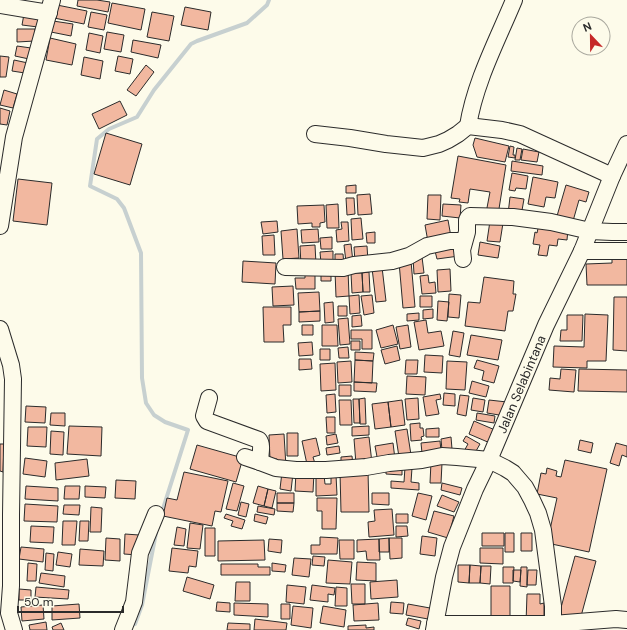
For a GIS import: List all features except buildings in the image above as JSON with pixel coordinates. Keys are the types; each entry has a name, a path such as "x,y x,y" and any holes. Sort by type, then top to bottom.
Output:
{"street":[{"path":"315,134 423,148 434,146 458,134 468,126 471,108 480,82 514,0"},
{"path":"0,5 35,10 50,7 14,137 0,226"},
{"path":"468,126 502,130 520,134 612,176"},
{"name":"Jalan Selabintana","path":"435,627 444,577 452,547 475,489 489,460 546,325 582,251 612,176 627,144"},
{"path":"463,259 462,250 467,232 467,220 470,216 513,217 551,222 590,231 627,232"},
{"path":"285,266 343,268 354,265 392,261 409,256 427,246 450,241 464,241"},
{"path":"582,251 627,251"},
{"path":"0,329 11,366 13,379 11,586 4,613 14,630"},
{"path":"209,398 204,416 207,421 259,440 262,446 260,462"},
{"path":"245,457 276,468 296,470 326,470 366,467 442,456 489,460 506,468 519,479 538,513 543,530 553,606 553,627"},
{"path":"122,630 126,624 134,602 140,553 156,514"},
{"path":"435,627 553,627 616,619 627,620"}],"waterway":[{"path":"161,515 188,430 165,422 154,415 146,403 142,378 141,253 124,208 117,199 90,186 97,139 109,129 137,117 154,90 191,44 247,23 267,5 269,0"},
{"path":"130,626 135,624 142,605 156,533"}]}
